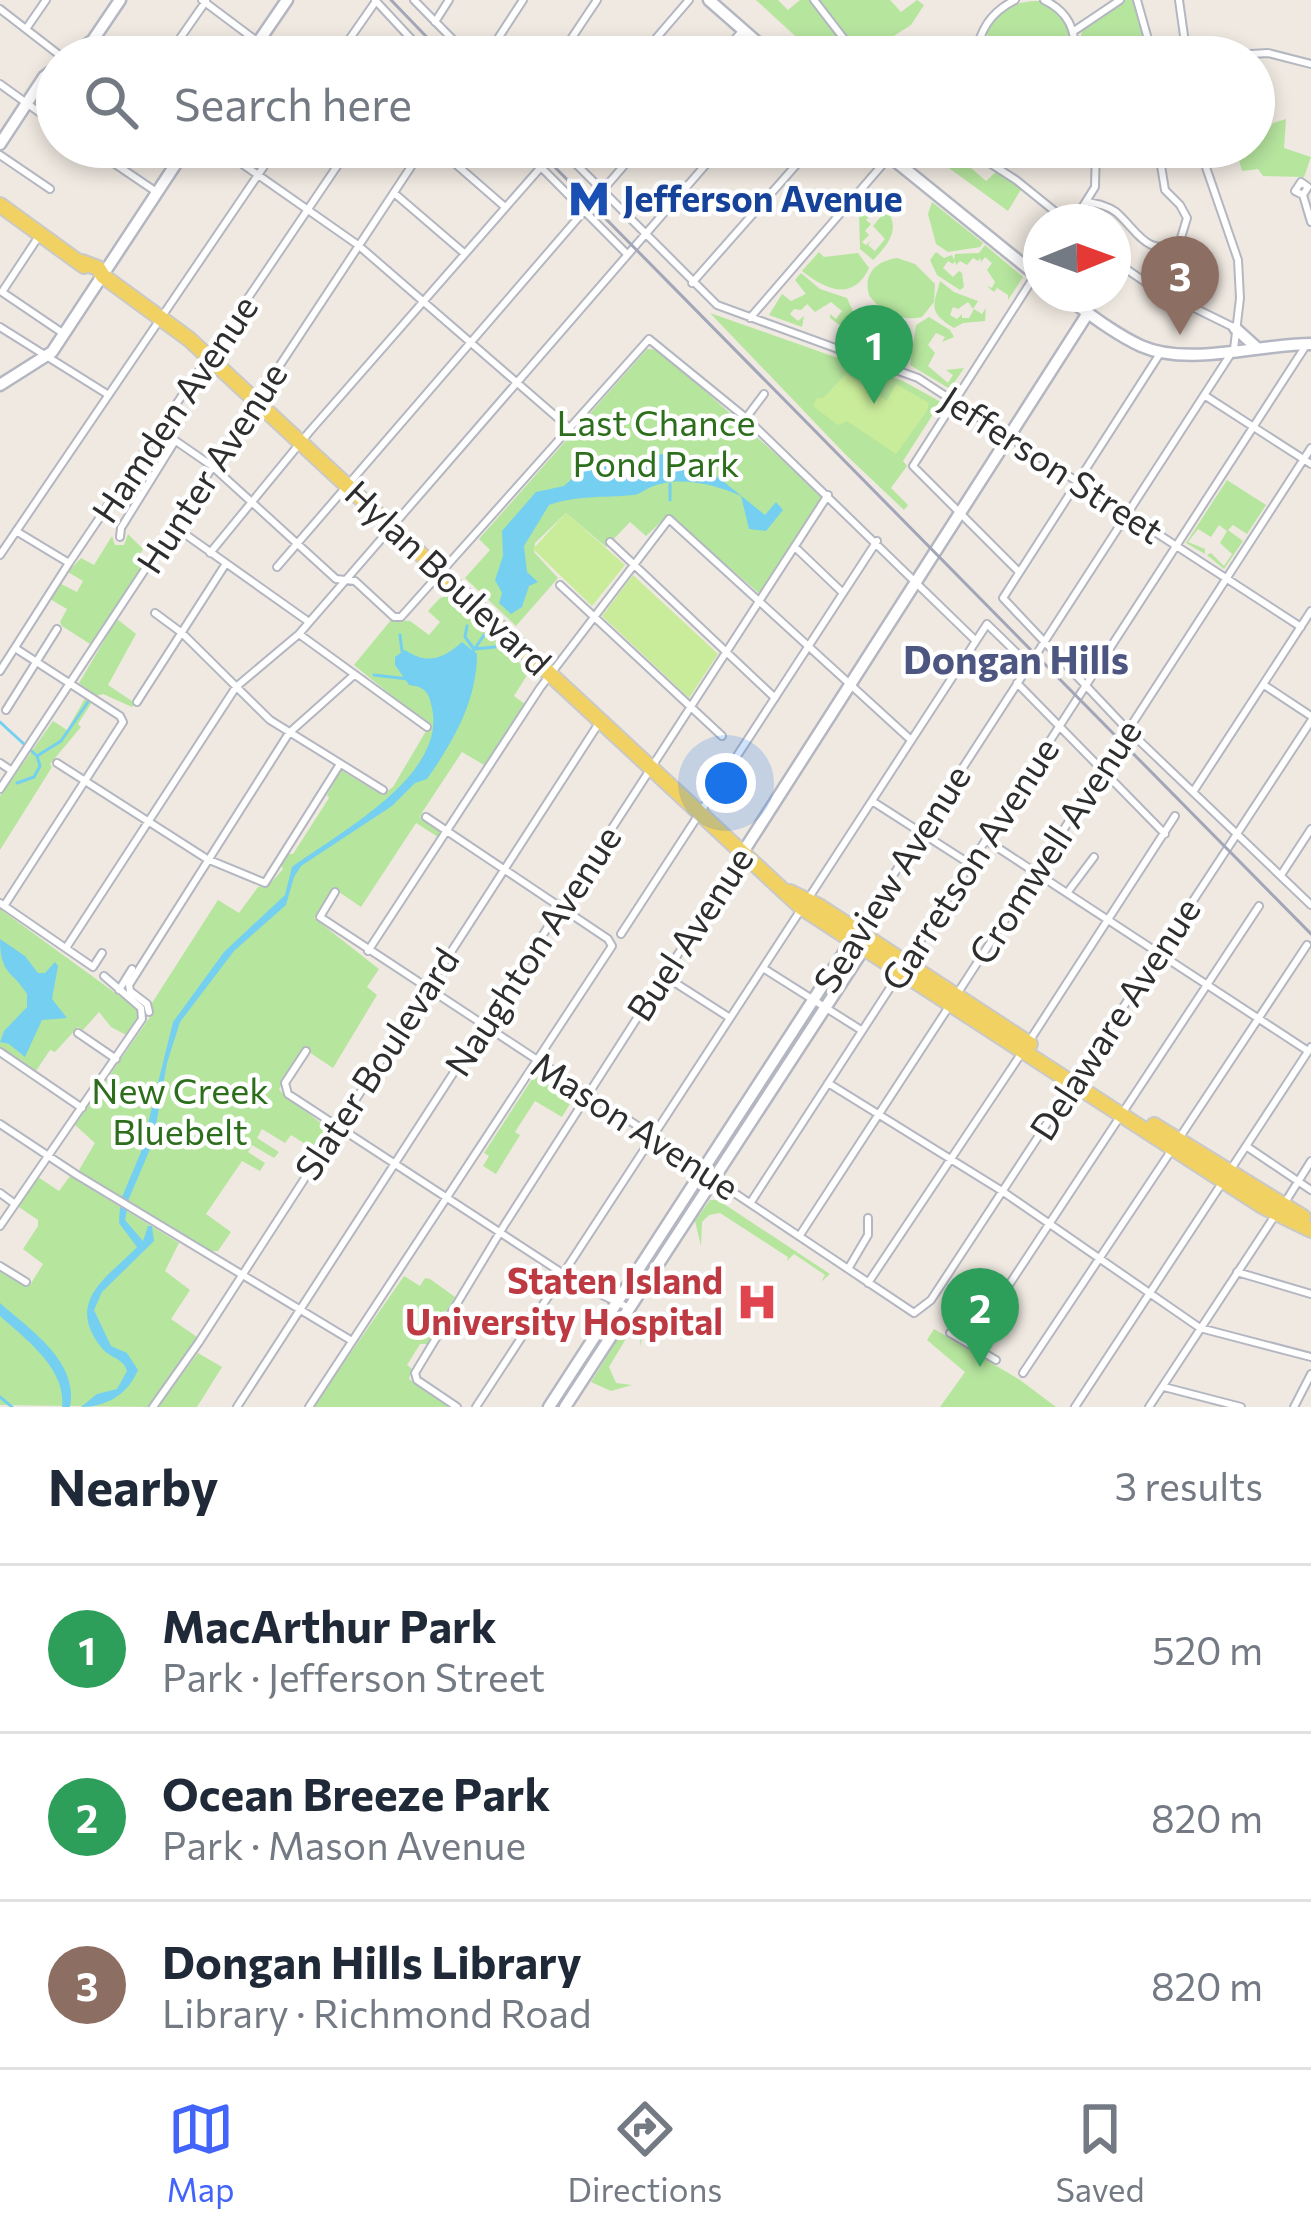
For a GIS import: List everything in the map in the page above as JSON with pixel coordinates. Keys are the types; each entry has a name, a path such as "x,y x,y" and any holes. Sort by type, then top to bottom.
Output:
{"main road":[{"name":"Hylan Boulevard","path":"0,205 86,269 162,317 209,357 785,890 1311,1230"},
{"name":"Hylan Boulevard","path":"1279,1210 1311,1220"}],"street":[{"path":"26,29 46,0"},
{"path":"95,36 120,0"},
{"path":"262,36 287,0"},
{"path":"414,0 449,36"},
{"path":"435,22 449,0"},
{"path":"500,36 524,0"},
{"path":"573,36 598,0"},
{"path":"658,36 689,0"},
{"path":"709,0 750,36"},
{"path":"814,0 842,36"},
{"path":"980,36 992,15 1015,0"},
{"path":"1044,0 1060,10 1074,36"},
{"path":"1074,31 1120,0"},
{"path":"1137,0 1147,36"},
{"path":"1179,0 1184,36"},
{"path":"181,36 205,1 250,36"},
{"path":"352,36 375,1 408,36"},
{"path":"0,8 36,36"},
{"path":"738,36 743,30"},
{"path":"1275,56 1311,64"},
{"path":"0,84 36,110"},
{"path":"0,144 36,89"},
{"path":"0,155 50,189"},
{"path":"121,168 158,193"},
{"path":"0,385 48,356 174,168"},
{"path":"246,168 358,245 567,427"},
{"path":"0,555 263,168"},
{"name":"Hamden Avenue","path":"0,671 336,168"},
{"name":"Hunter Avenue","path":"0,789 410,168"},
{"path":"460,168 505,207"},
{"path":"210,554 539,168"},
{"path":"543,168 627,254"},
{"name":"Jefferson Street","path":"580,168 692,284 722,308 905,371 1301,627"},
{"path":"602,191 622,168"},
{"path":"66,948 236,687 299,634 703,168"},
{"path":"692,284 794,168"},
{"path":"750,318 880,168"},
{"path":"905,168 1023,265"},
{"path":"997,168 1047,204"},
{"path":"1096,168 1088,202 1116,212 1147,244 1162,248 1180,241 1186,218 1165,190 1161,168"},
{"path":"1206,168 1238,260 1240,298 1234,349"},
{"path":"394,193 464,254"},
{"path":"1303,195 1311,222"},
{"path":"277,567 584,211"},
{"path":"41,233 1,294 64,334"},
{"path":"1131,272 1235,328 1256,347"},
{"path":"1019,572 913,466 1023,299"},
{"path":"1088,313 1142,346 1161,352 1183,355 1309,344"},
{"name":"Buel Avenue","path":"458,1407 414,1377 587,1094 1088,313"},
{"path":"0,327 107,394"},
{"path":"160,430 212,466 336,579 346,578 401,617 649,339 746,418 975,640"},
{"name":"Garretson Avenue","path":"750,1203 1309,344"},
{"name":"Seaview Avenue","path":"549,1407 622,1306 820,1004 921,831 1234,349"},
{"path":"1161,352 1003,598 1128,729 1311,905"},
{"path":"746,418 764,394"},
{"path":"1204,394 1307,462"},
{"path":"120,537 121,528 175,441"},
{"name":"Cromwell Avenue","path":"799,1236 1226,578 1307,462 1311,448"},
{"name":"Naughton Avenue","path":"237,1407 828,496"},
{"path":"368,952 551,674 669,519 910,740"},
{"path":"174,526 309,622"},
{"path":"16,531 69,563"},
{"path":"622,934 877,541"},
{"path":"610,542 775,698"},
{"path":"796,548 843,593"},
{"path":"137,702 225,565"},
{"path":"560,585 722,736"},
{"path":"1192,792 1311,611"},
{"path":"154,613 290,733 382,790"},
{"path":"476,1407 987,624 1029,664"},
{"path":"6,710 57,629"},
{"path":"299,634 427,727"},
{"path":"15,648 123,719 2,905 93,967 102,952"},
{"path":"0,1226 147,1012 147,1004 129,989 207,860 290,733 354,675"},
{"path":"1017,682 1165,834"},
{"path":"1263,685 1311,718"},
{"name":"Delaware Avenue","path":"914,1313 931,1300 1311,718"},
{"name":"Slater Boulevard","path":"153,1407 601,720"},
{"path":"0,763 12,771"},
{"path":"57,763 207,860 265,883 340,764"},
{"path":"871,800 970,864"},
{"path":"868,1283 1175,816"},
{"path":"309,1407 612,946 426,817"},
{"path":"1281,875 1311,829"},
{"path":"986,840 1310,1049 1076,1407"},
{"path":"1066,893 1094,857"},
{"name":"Mason Avenue","path":"335,892 320,917 368,952 653,1136 914,1313"},
{"path":"970,1344 1259,906"},
{"path":"1024,1373 1307,945"},
{"path":"763,968 863,1031"},
{"path":"119,990 132,969"},
{"path":"663,975 730,1018"},
{"path":"104,976 147,1012"},
{"path":"78,1033 116,1059"},
{"path":"0,1052 82,1108"},
{"path":"306,1052 284,1089 562,1273"},
{"path":"828,1083 1002,1191 1200,1328 1311,1357"},
{"path":"0,1124 352,1341"},
{"path":"1246,1146 1311,1190"},
{"path":"1149,1407 1311,1161"},
{"path":"0,1193 15,1204"},
{"path":"848,1269 868,1235 868,1218"},
{"path":"0,1266 26,1282"},
{"path":"1237,1272 1311,1294"},
{"path":"594,1291 622,1306"},
{"name":"Seaview Avenue","path":"565,1407 622,1306"},
{"path":"950,1333 996,1360"},
{"path":"1294,1407 1311,1374"},
{"path":"1162,1387 1241,1407"}],"green space":[{"path":"756,0 778,0 788,10 800,0 811,0 837,35 795,36"},
{"path":"818,0 890,0 901,12 917,0 924,5 911,25 894,36 845,36"},
{"path":"1124,0 1135,0 1143,36 1081,36 1091,21"},
{"path":"1040,1 1055,10 1070,36 984,33 1007,9"},
{"path":"1286,119 1284,148 1311,157 1304,177 1242,171 1241,168 1275,168 1275,122"},
{"path":"949,168 971,168 986,181 997,171 1022,188 1008,211"},
{"path":"870,193 887,210 893,226 888,242 873,260 860,249 859,212 854,211 860,206 871,214 866,220 871,224 865,231 869,235 862,242 866,245 872,240 868,245 875,251 885,239 873,226 883,214 871,200 864,207 861,204"},
{"path":"932,202 983,243 980,247 948,252 936,244 928,214"},
{"path":"985,245 1023,277 1008,300 1008,295 987,286 992,288 995,282 987,270 992,263 985,257 981,262 973,258 967,265 948,261 943,268 953,277 962,273 964,287 960,290 937,275 930,260 936,252 944,258 952,255 954,260 955,254 979,253"},
{"path":"819,252 824,257 858,253 869,268 863,279 847,289 830,287 802,271"},
{"path":"897,258 915,264 935,284 934,302 922,317 892,314 869,295 873,270"},
{"path":"801,273 820,289 847,298 855,316 845,329 830,318 830,314 836,319 842,311 831,302 815,312 807,304 794,309 790,314 798,321 804,316 802,327 769,315 782,294 791,301 806,294 795,280"},
{"path":"940,281 978,301 973,309 968,302 953,307 950,315 969,318 974,309 982,314 986,308 985,321 954,328 940,318 934,303"},
{"path":"710,313 903,381 941,402 891,488 908,505 904,510 846,455"},
{"path":"929,317 954,337 942,342 945,337 936,333 928,345 935,353 928,366 948,383 953,375 946,370 964,368 950,389 910,365 916,325"},
{"name":"Last Chance Pond Park","path":"647,349 659,350 822,495 822,500 760,594 668,515 646,536 630,522 606,547 566,513 535,543 534,552 558,578 516,626 465,578 490,550 479,539"},
{"path":"846,374 887,401 896,384 929,403 896,454 847,421 838,425 813,406"},
{"path":"1227,480 1266,505 1247,534 1233,525 1228,530 1243,541 1224,569 1207,555 1211,553 1224,566 1232,554 1220,543 1227,531 1219,525 1211,537 1198,529 1188,542 1205,549 1205,554 1186,543"},
{"path":"566,513 625,565 592,606 533,549"},
{"path":"128,534 148,560 90,644 62,626 67,609 50,599 61,584 77,592 83,581 68,572 81,558 94,565 112,536 115,545 124,545"},
{"path":"633,575 718,654 689,698 602,616"},
{"name":"New Creek Bluebelt","path":"449,596 529,672 514,696 525,704 484,765 462,752 423,811 420,817 441,830 438,837 416,823 361,907 333,888 314,918 379,969 367,987 377,995 333,1068 303,1048 279,1089 329,1129 315,1150 291,1135 285,1143 262,1129 257,1138 279,1152 274,1158 252,1145 248,1152 265,1163 260,1171 242,1161 206,1214 231,1232 218,1251 211,1251 82,1174 79,1170 95,1143 75,1125 150,1017 152,1003 218,900 239,913 258,887 268,886 329,798 341,770 382,795 393,787 429,726 354,665 391,620 410,621 429,635 440,622 428,611 440,598"},
{"path":"117,619 136,634 108,685 135,703 132,707 103,694 96,696 79,683"},
{"path":"87,695 94,699 78,724 81,727 50,764 0,850 0,796 53,721 67,730"},
{"name":"New Creek Bluebelt","path":"0,909 140,1011 128,1036 111,1027 99,1012 55,1052 50,1050 36,1071 0,1048"},
{"path":"536,1073 574,1097 562,1117 535,1101 496,1174 483,1166 489,1156 484,1153"},
{"name":"New Creek Bluebelt","path":"70,1176 179,1243 165,1271 190,1290 171,1319 197,1337 150,1407 0,1405 0,1270 30,1285 43,1264 23,1249 38,1220 19,1207 19,1202 38,1177 59,1191"},
{"path":"710,1200 718,1200 830,1274 821,1282 825,1275 794,1254 787,1261 788,1257 720,1213 702,1222 701,1246 695,1221"},
{"path":"404,1276 420,1286 425,1278 430,1279 455,1297 427,1344 420,1344 407,1365 412,1369 409,1379 449,1407 313,1407"},
{"path":"643,1312 641,1347 630,1333 632,1338 627,1337 609,1367 616,1383 632,1385 611,1391 591,1382 634,1313"},
{"path":"934,1329 1056,1407 940,1407 965,1372 927,1340"},
{"path":"198,1353 222,1367 197,1407 158,1407"}],"water":[{"path":"662,454 708,469 765,515 776,502 783,510 766,531 749,529 741,496 683,482 660,484 635,495 549,505 524,546 527,572 538,582 529,586 522,607 511,614 499,603 502,593 495,580 503,556 502,531 536,492 564,486 587,465"},
{"path":"462,642 477,654 473,688 454,736 427,779 301,866 286,905 234,951 180,1022 167,1063 153,1142 128,1201 122,1197 141,1152 173,1022 224,952 285,895 292,867 385,800 423,757 432,733 431,703 423,689 409,685 395,657 405,650 435,658"},
{"path":"0,939 25,956 38,973 45,973 55,962 58,966 52,999 67,1018 42,1020 25,1057 0,1042 27,1007 27,994 5,966"},
{"path":"120,1207 127,1210 125,1220 143,1241 152,1226 154,1241 102,1292 94,1310 111,1346 127,1353 138,1370 116,1398 81,1407 97,1394 117,1389 127,1371 101,1347 87,1316 94,1291 137,1247 119,1223"},
{"path":"0,1303 60,1361 71,1390 70,1407 62,1407 58,1380 43,1356 0,1316"}],"waterway":[{"path":"670,484 670,500"},
{"path":"467,626 465,637 474,649 495,647"},
{"path":"400,635 402,651"},
{"path":"472,653 484,635"},
{"path":"374,675 408,679"},
{"path":"17,783 34,777 40,766 37,756 61,741 90,699"},
{"path":"0,722 37,756"},
{"path":"0,1397 12,1407"}],"railway":[{"path":"391,0 426,36"},
{"path":"556,168 1311,934"}],"place":[{"name":"Jefferson Avenue","path":"589,199"},
{"name":"Dongan Hills Library","path":"1180,335"},
{"name":"MacArthur Park","path":"874,404"},
{"name":"Staten Island University Hospital","path":"757,1302"},
{"name":"Ocean Breeze Park","path":"980,1367"}],"district":[{"name":"Dongan Hills","path":"1016,660"}]}
